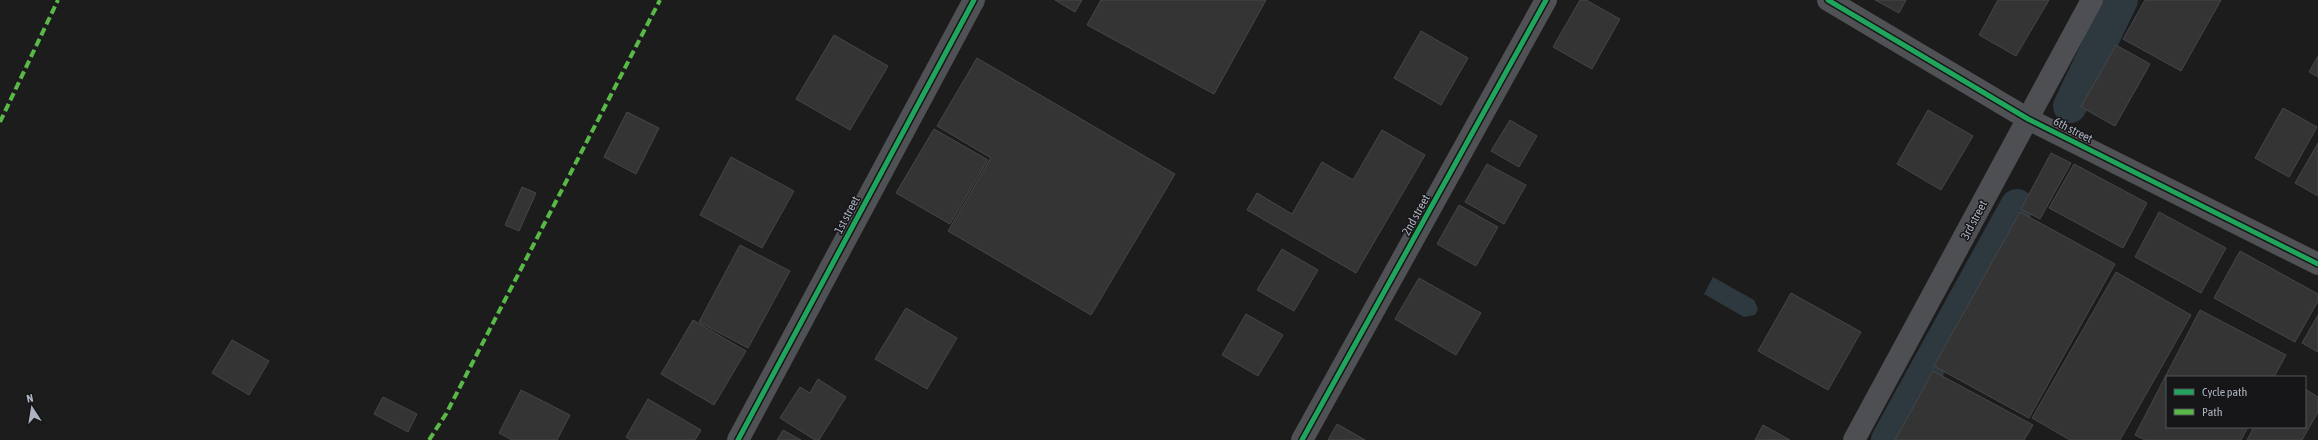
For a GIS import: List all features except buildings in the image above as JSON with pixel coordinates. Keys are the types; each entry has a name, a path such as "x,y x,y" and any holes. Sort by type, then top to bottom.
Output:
{"main road":[{"name":"3rd street","path":"1854,440 2092,0"}],"street":[{"name":"1st street","path":"738,440 974,0"},
{"name":"2nd street","path":"1302,440 1546,0"},
{"name":"6th street","path":"1828,0 2028,119 2318,264"}],"shaded area":[{"path":"1713,277 1754,300 1758,309 1755,315 1744,317 1704,294"}],"waterway":[{"path":"2070,106 2121,0"},
{"path":"1888,440 2017,206"}],"marked path":[{"path":"0,122 58,0"},
{"path":"429,440 446,414 660,0"}],"cycle path":[{"path":"738,440 974,0"},
{"path":"1302,440 1546,0"},
{"path":"1828,0 2028,119 2318,264"}]}
